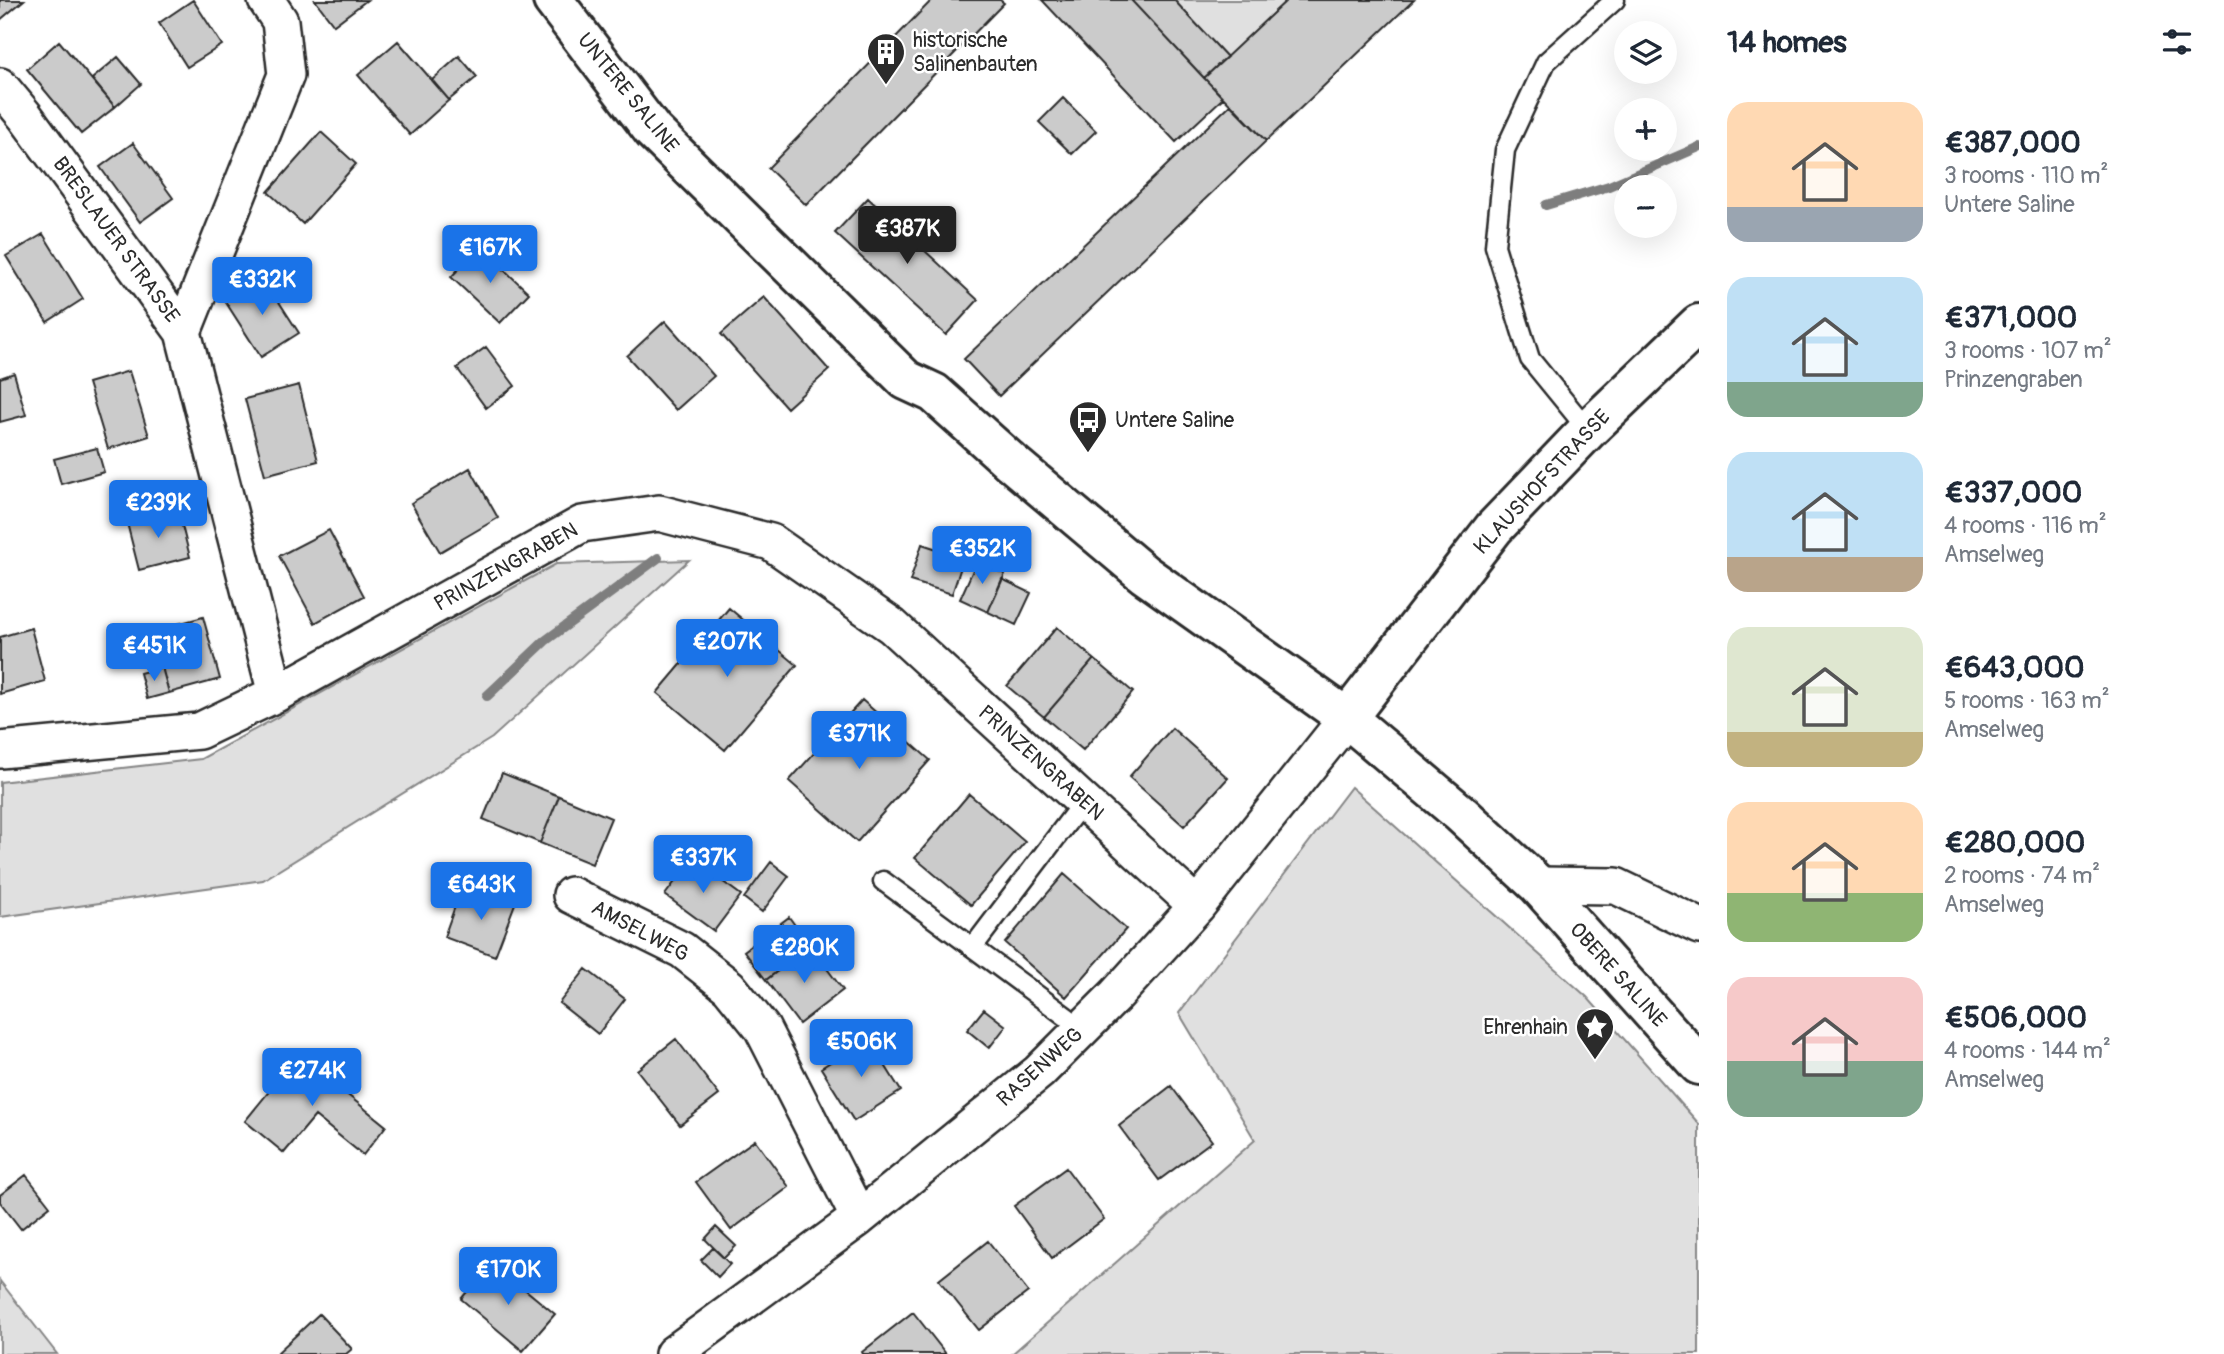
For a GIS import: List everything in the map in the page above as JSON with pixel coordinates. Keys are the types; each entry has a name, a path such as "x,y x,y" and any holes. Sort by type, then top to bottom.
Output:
{"main road":[{"name":"UNTERE SALINE","path":"553,0 653,131 906,380 934,393 1143,574 1348,718 1461,814 1538,885"},
{"name":"KLAUSHOFSTRASSE","path":"1348,718 1494,528 1588,430 1699,324"},
{"name":"OBERE SALINE","path":"1538,885 1699,1065"}],"street":[{"path":"183,332 286,75 280,21 266,0"},
{"name":"BRESLAUER STRASSE","path":"0,86 25,116 183,332 276,694"},
{"name":"PRINZENGRABEN","path":"0,750 199,731 276,694 582,524 659,513 771,542 892,626 1197,906"},
{"name":"RASENWEG","path":"673,1354 859,1218 1040,1072 1197,906 1348,718"},
{"path":"1538,885 1616,886 1699,926"},
{"name":"AMSELWEG","path":"571,895 682,950 729,987 762,1028 859,1218"}],"lane":[{"path":"1588,430 1530,359 1495,246 1505,150 1546,62 1615,0"},
{"path":"973,947 1083,802"},
{"path":"883,881 1083,1029"}],"shaded area":[{"path":"1174,0 1287,0 1227,57"},
{"path":"689,560 492,738 263,880 0,917 0,782 201,759 556,564"},
{"path":"1351,787 1587,997 1699,1124 1699,1354 1012,1354 1255,1140 1179,1013"},
{"path":"0,1281 57,1354 0,1354"}],"building":[{"path":"0,0 24,0 0,20"},
{"path":"193,0 222,45 187,67 159,23"},
{"path":"315,0 367,0 334,25"},
{"name":"historische Salinenbauten","path":"932,0 1000,0 1004,3 806,205 768,168"},
{"path":"1042,0 1131,0 1223,98 1176,142"},
{"path":"1131,0 1174,0 1227,57 1204,78"},
{"path":"1287,0 1414,0 1266,141 1204,78"},
{"path":"59,41 115,107 81,134 27,69"},
{"path":"398,41 449,100 410,135 358,75"},
{"path":"459,56 477,77 449,100 432,80"},
{"path":"118,57 141,84 115,107 92,79"},
{"path":"1063,98 1096,131 1072,154 1039,122"},
{"path":"1231,104 1266,141 999,396 964,359"},
{"path":"321,132 356,164 303,224 268,192"},
{"path":"133,143 173,198 140,222 100,167"},
{"path":"868,198 978,300 946,335 835,233"},
{"path":"43,234 83,299 47,322 6,256"},
{"path":"480,247 529,293 500,323 451,277"},
{"path":"263,277 299,333 261,357 225,301"},
{"path":"764,297 829,370 787,408 721,334"},
{"path":"665,321 714,376 676,410 627,356"},
{"path":"486,347 515,386 486,408 457,368"},
{"path":"129,371 149,436 108,449 88,383"},
{"path":"14,373 26,415 0,422 0,378"},
{"path":"299,385 318,461 265,475 245,399"},
{"path":"97,448 104,472 61,484 54,459"},
{"path":"470,468 498,518 440,552 411,503"},
{"path":"178,510 190,557 139,570 127,523"},
{"path":"329,530 364,596 315,623 279,556"},
{"path":"922,544 964,558 952,594 910,581"},
{"path":"977,561 1005,574 988,612 960,599"},
{"path":"1002,579 1031,593 1016,625 988,612"},
{"path":"729,608 797,665 725,750 657,693"},
{"path":"203,617 220,679 169,693 152,631"},
{"path":"1057,627 1094,659 1044,717 1007,686"},
{"path":"31,628 45,681 0,694 0,637"},
{"path":"1094,659 1133,692 1083,750 1044,717"},
{"path":"162,667 169,693 147,699 140,673"},
{"path":"862,700 930,760 857,842 789,781"},
{"path":"1172,728 1228,778 1184,826 1129,777"},
{"path":"502,773 559,796 540,843 483,819"},
{"path":"969,794 1025,842 971,905 915,858"},
{"path":"559,796 611,818 592,864 540,843"},
{"path":"692,859 741,895 714,931 665,895"},
{"path":"771,862 789,876 762,912 744,898"},
{"path":"1064,874 1126,929 1066,997 1005,943"},
{"path":"486,889 516,901 495,956 444,937 458,898 479,907"},
{"path":"789,917 810,946 766,980 744,951"},
{"path":"810,946 843,990 799,1024 766,980"},
{"path":"586,969 625,999 598,1034 559,1003"},
{"path":"984,1009 1006,1026 989,1048 967,1030"},
{"path":"868,1038 901,1091 854,1121 821,1068"},
{"path":"676,1039 719,1095 680,1125 637,1070"},
{"path":"302,1051 341,1083 338,1087 386,1126 363,1155 315,1116 284,1153 245,1121"},
{"path":"1171,1086 1212,1141 1159,1180 1119,1126"},
{"path":"755,1140 789,1187 731,1230 696,1182"},
{"path":"1066,1168 1104,1219 1052,1258 1014,1206"},
{"path":"26,1175 50,1206 21,1229 0,1202 0,1195"},
{"path":"716,1227 736,1246 724,1258 705,1239"},
{"path":"988,1241 1028,1292 979,1330 939,1280"},
{"path":"713,1248 730,1264 718,1277 701,1260"},
{"path":"492,1262 555,1314 523,1351 461,1299"},
{"path":"913,1312 946,1354 863,1354 862,1352"},
{"path":"319,1314 352,1349 346,1354 278,1352"}],"waterway":[{"path":"1546,205 1609,186 1699,147"},
{"path":"487,696 545,641 658,558"}],"place":[{"name":"historische Salinenbauten","path":"886,86"},
{"name":"Untere Saline","path":"1088,454"},
{"name":"Ehrenhain","path":"1595,1061"}]}
